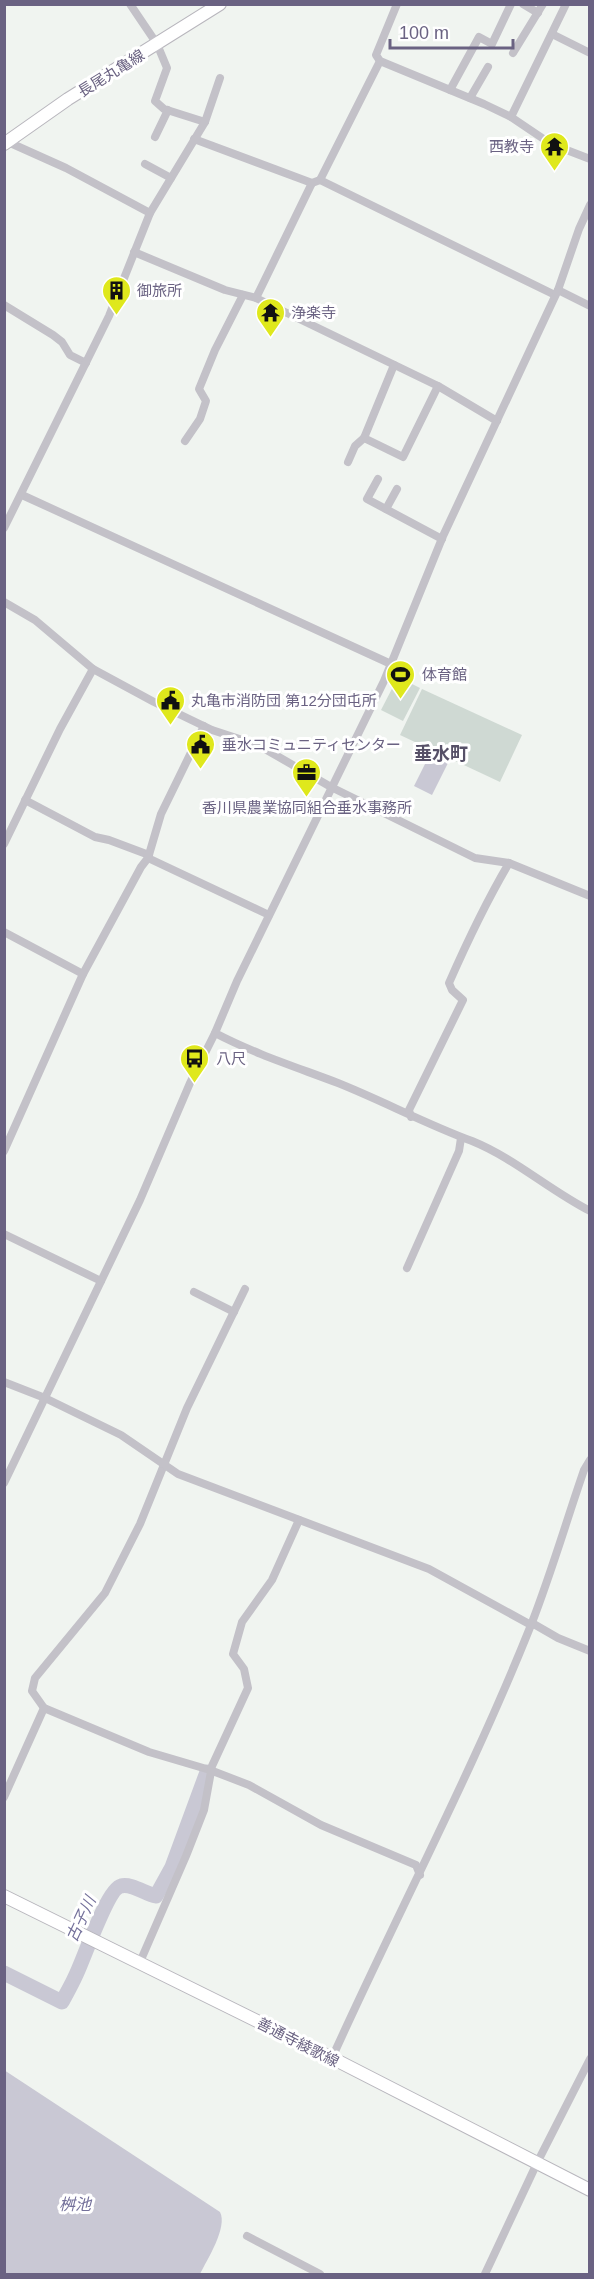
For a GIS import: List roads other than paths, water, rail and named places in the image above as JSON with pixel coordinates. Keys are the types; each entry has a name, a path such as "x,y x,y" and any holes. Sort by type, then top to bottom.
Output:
{"main road":[{"name":"長尾丸亀線","path":"6,143 68,99 220,4"},
{"name":"善通寺綾歌線","path":"4,1896 140,1962 329,2060 590,2190"}],"street":[{"path":"130,4 157,44 167,68 154,101 158,106 205,122"},
{"path":"397,4 376,55 380,61 511,117 551,144 590,159"},
{"path":"450,90 480,38 492,44 511,4"},
{"path":"523,4 538,13"},
{"path":"513,53 543,4"},
{"path":"511,117 566,4"},
{"path":"552,34 589,52"},
{"path":"256,298 380,61"},
{"path":"470,98 488,67"},
{"path":"4,528 109,316 150,213 205,122 220,78"},
{"path":"155,136 168,110"},
{"path":"194,139 316,182 590,306"},
{"path":"6,143 66,168 150,213"},
{"path":"146,164 171,178"},
{"path":"4,1483 145,1189 237,981 391,664 442,539 556,292 590,205"},
{"path":"134,252 225,290 256,298 438,386 497,421"},
{"path":"185,441 200,419 206,401 199,389 215,350 243,296"},
{"path":"6,309 53,335 62,342 70,355 86,363"},
{"path":"348,462 355,446 364,438 394,365"},
{"path":"364,438 403,457 438,386"},
{"path":"378,479 367,499 442,539"},
{"path":"386,509 397,489"},
{"path":"22,495 391,664"},
{"path":"4,602 35,620 93,669 154,702 204,726 258,745 331,787 475,858 509,863 590,896"},
{"path":"4,844 70,710 93,669"},
{"path":"4,1151 83,974 149,856 161,814 204,726"},
{"path":"25,800 95,837 110,840 149,856 269,915"},
{"path":"411,1117 409,1110 463,1000 452,990 449,983 456,963 509,863"},
{"path":"4,932 83,974"},
{"path":"215,1034 275,1061 339,1083 505,1158 590,1211"},
{"path":"407,1268 459,1151 461,1138"},
{"path":"4,1234 101,1281"},
{"path":"245,1289 187,1408 140,1524 105,1593 33,1682 32,1691 44,1708 149,1752 210,1770 249,1785 321,1825 416,1865 420,1875"},
{"path":"194,1292 234,1312"},
{"path":"4,1382 45,1398 127,1438 178,1474 429,1569 558,1638 590,1651"},
{"path":"329,2060 420,1875 492,1716 531,1624 584,1470 590,1460"},
{"path":"140,1962 204,1810 210,1770 248,1688 244,1669 233,1654 242,1622 272,1580 299,1520"},
{"path":"4,1797 44,1708"},
{"path":"485,2274 537,2163 590,2059"},
{"path":"247,2236 320,2274"}],"water":[{"path":"430,754 448,763 432,795 414,786"},
{"name":"桝池","path":"4,2070 220,2212 222,2218 219,2235 200,2274 5,2274"}],"waterway":[{"name":"古子川","path":"4,1973 62,2002 79,1969 102,1912 115,1890 125,1885 156,1896 172,1867 207,1772"}],"place":[{"name":"西教寺","path":"555,172"},
{"name":"御旅所","path":"116,316"},
{"name":"浄楽寺","path":"270,338"},
{"name":"体育館","path":"401,700"},
{"name":"丸亀市消防団 第12分団屯所","path":"170,726"},
{"name":"垂水コミュニティセンター","path":"201,770"},
{"name":"香川県農業協同組合垂水事務所","path":"307,798"},
{"name":"八尺","path":"195,1084"}],"district":[{"name":"垂水町","path":"441,754"}]}
